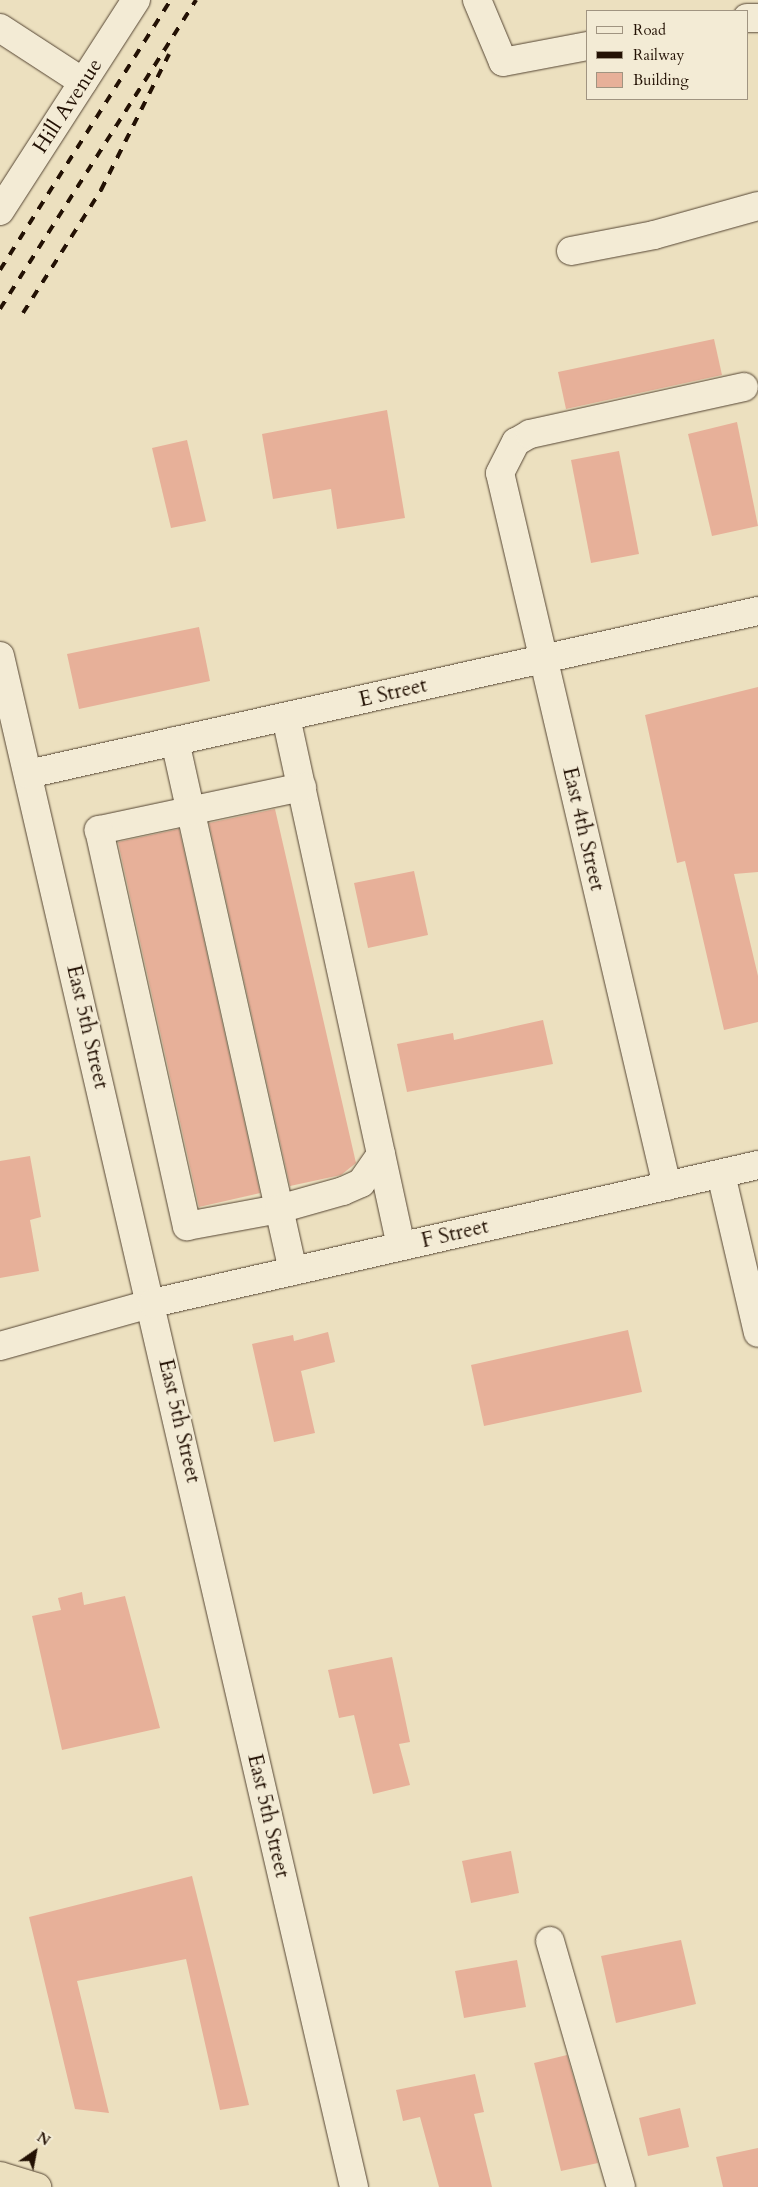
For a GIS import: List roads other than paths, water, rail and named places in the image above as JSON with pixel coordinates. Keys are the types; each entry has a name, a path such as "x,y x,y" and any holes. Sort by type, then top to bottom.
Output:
{"highway":[{"path":"0,2176 37,2187"}],"street":[{"name":"Hill Avenue","path":"0,212 136,0"},
{"path":"477,0 503,62 586,46"},
{"path":"0,28 83,82"},
{"path":"571,251 654,235 758,206"},
{"name":"East 4th Street","path":"667,1186 500,473 516,442 530,434 744,387"},
{"name":"E Street","path":"28,774 758,611"},
{"name":"East 5th Street","path":"0,656 153,1303 354,2187"},
{"path":"286,717 401,1246"},
{"path":"175,741 293,1271"},
{"path":"302,787 99,830 187,1226 279,1209 361,1182 381,1154"},
{"name":"F Street","path":"0,1346 153,1303 758,1165"},
{"path":"721,1174 758,1333"},
{"path":"550,1941 621,2187"}],"railway":[{"path":"0,270 171,0"},
{"path":"0,309 196,0"},
{"path":"23,313 101,190 169,54"}]}
